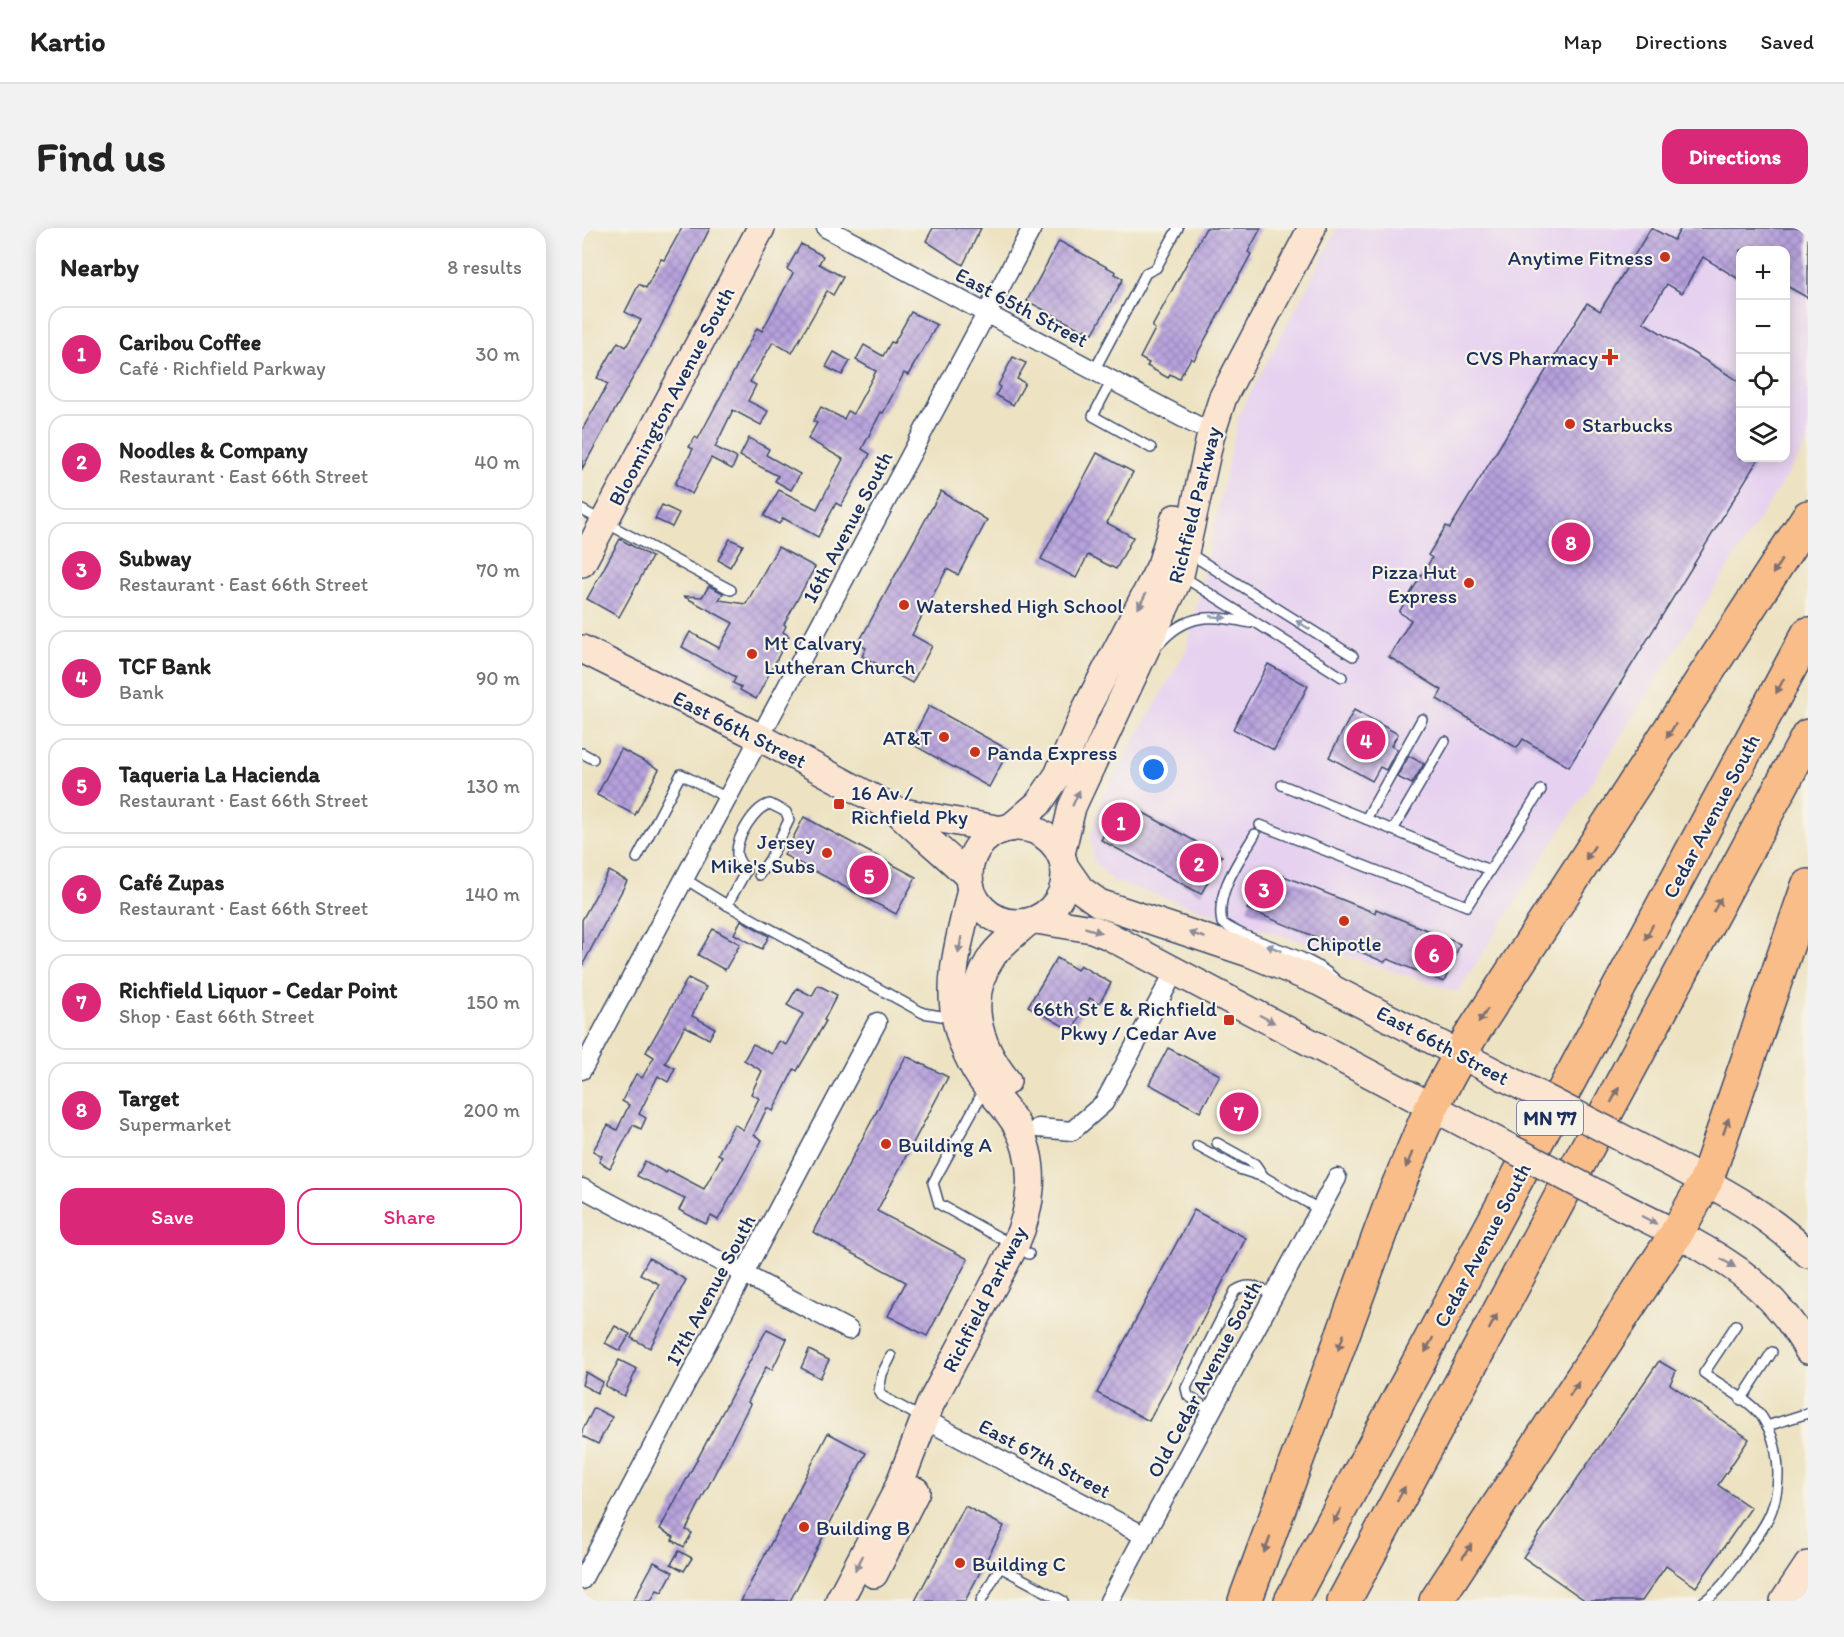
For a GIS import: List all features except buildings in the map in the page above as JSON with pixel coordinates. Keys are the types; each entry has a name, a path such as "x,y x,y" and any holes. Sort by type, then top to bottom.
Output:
{"highway":[{"path":"1245,1601 1392,1198 1432,1106 1460,1055 1808,518"},
{"name":"Cedar Avenue South","path":"1291,1601 1808,634"},
{"name":"MN 77","path":"1344,1601 1808,736"},
{"path":"1436,1601 1676,1234 1706,1182 1808,886"}],"street":[{"name":"Bloomington Avenue South","path":"582,563 593,516 761,228"},
{"name":"East 65th Street","path":"826,228 1196,425"},
{"name":"16th Avenue South","path":"582,1070 1032,228"},
{"name":"Richfield Parkway","path":"1006,829 1047,793 1115,651 1174,558 1196,425 1215,374 1294,228"},
{"name":"Richfield Parkway","path":"1063,861 1072,807 1138,668 1174,558 1222,397 1312,228"},
{"name":"East 66th Street","path":"582,649 759,737 897,811 924,838 952,858 970,882"},
{"path":"1101,745 1126,666 1115,651"},
{"name":"East 66th Street","path":"897,811 1006,829"},
{"path":"1031,921 1050,911 1060,899 1065,884 1063,861 1052,842 1040,833 1025,828 1006,829 988,837 978,848 971,862 970,882 981,907 998,920 1012,923 1031,921 1092,929 1676,1234 1737,1268 1757,1283 1795,1326 1808,1350"},
{"name":"East 66th Street","path":"1063,861 1081,890 1099,903 1252,954 1357,1000 1756,1210 1798,1237 1808,1254"},
{"name":"Richfield Parkway","path":"839,1601 1022,1250 1042,1226 1049,1190 1048,1161 1038,1128 995,1067 966,1018 954,985 970,882"},
{"name":"Richfield Parkway","path":"1022,1250 1030,1196 1029,1156 1017,1126 986,1086 968,1057 966,1018 993,956 1031,921"},
{"path":"1038,1128 1072,1131 1104,1104 1175,971"},
{"name":"17th Avenue South","path":"582,1580 877,1022"},
{"name":"Old Cedar Avenue South","path":"1109,1601 1337,1178"},
{"path":"582,1188 849,1330"},
{"name":"Richfield Parkway","path":"860,1601 899,1527 924,1472 932,1423"},
{"name":"East 67th Street","path":"932,1423 1145,1536"},
{"path":"1784,1601 1808,1565"}],"lane":[{"path":"1094,371 1146,273 1156,268 1178,228"},
{"path":"1112,380 1093,416 1151,448"},
{"path":"593,516 732,590"},
{"path":"1174,558 1257,624 1342,677"},
{"path":"1174,558 1353,656"},
{"path":"1138,668 1166,636 1195,619 1207,616 1257,624"},
{"path":"1366,819 1422,719"},
{"path":"1393,830 1445,741"},
{"path":"582,753 593,759"},
{"path":"637,858 681,774 727,798"},
{"path":"1282,785 1489,870"},
{"path":"1260,825 1467,906 1541,790"},
{"path":"727,905 746,871 736,856 738,845 756,810 770,804 786,812 789,820 770,859 759,875"},
{"path":"1255,834 1223,892 1219,911 1222,923 1253,940 1323,967 1357,1000"},
{"path":"685,879 727,905 923,1013 966,1018"},
{"path":"986,1086 933,1183 934,1195 939,1204 1022,1250"},
{"path":"1217,1143 1255,1164 1264,1177"},
{"path":"1197,1146 1239,1168 1264,1177 1320,1210"},
{"path":"1212,1411 1188,1396 1186,1388 1235,1292 1244,1285 1254,1286 1275,1295"},
{"path":"1704,1601 1722,1587 1765,1524 1773,1506 1778,1466 1774,1442 1767,1426 1754,1408 1704,1373 1736,1325"},
{"path":"1741,1400 1772,1352"},
{"path":"891,1356 882,1374 879,1391 882,1396 932,1423"},
{"path":"1767,1426 1808,1413"},
{"path":"981,1601 1000,1568 1063,1601"}],"shaded area":[{"path":"1338,228 1808,228 1808,442 1458,992 1113,881 1094,861 1091,837 1102,797 1187,649 1239,415"}],"place":[{"name":"Anytime Fitness","path":"1665,257"},
{"name":"CVS Pharmacy","path":"1610,357"},
{"name":"Starbucks","path":"1570,424"},
{"name":"Target","path":"1571,542"},
{"name":"Pizza Hut Express","path":"1469,583"},
{"name":"Watershed High School","path":"904,605"},
{"name":"Mt Calvary Lutheran Church","path":"752,654"},
{"name":"AT&T","path":"944,737"},
{"name":"TCF Bank","path":"1366,740"},
{"name":"Panda Express","path":"975,752"},
{"name":"16 Av / Richfield Pky","path":"839,804"},
{"name":"Caribou Coffee","path":"1121,822"},
{"name":"Jersey Mike's Subs","path":"827,853"},
{"name":"Noodles & Company","path":"1199,863"},
{"name":"Taqueria La Hacienda","path":"869,875"},
{"name":"Subway","path":"1264,889"},
{"name":"Chipotle","path":"1344,921"},
{"name":"Café Zupas","path":"1434,954"},
{"name":"66th St E & Richfield Pkwy / Cedar Ave","path":"1229,1020"},
{"name":"Richfield Liquor - Cedar Point","path":"1239,1112"},
{"name":"Building A","path":"886,1144"},
{"name":"Building B","path":"804,1527"},
{"name":"Building C","path":"960,1563"}]}
